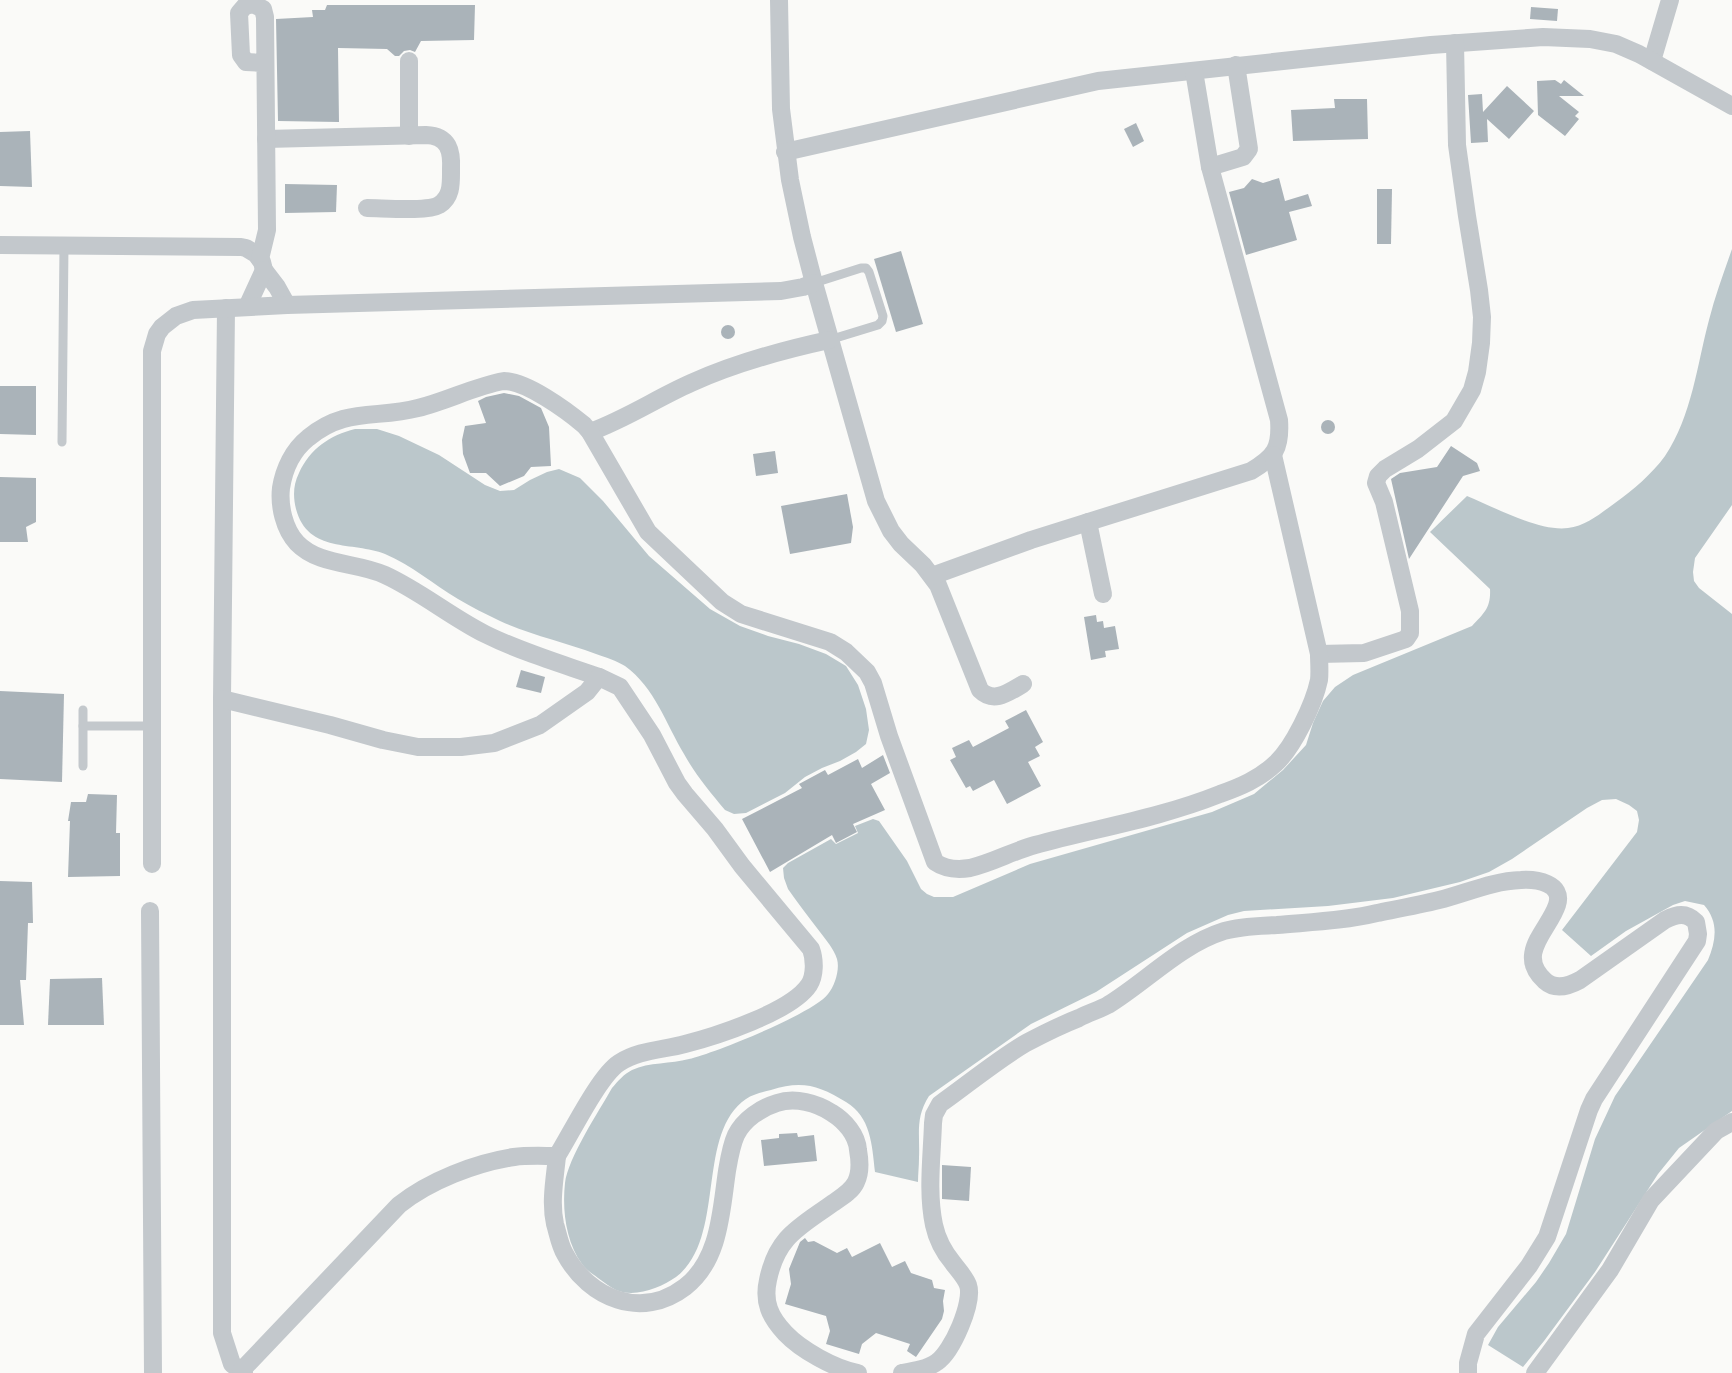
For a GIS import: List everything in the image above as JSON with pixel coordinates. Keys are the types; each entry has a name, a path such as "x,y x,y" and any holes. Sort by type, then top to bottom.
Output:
{"street":[{"path":"779,0 782,109 795,209 829,340 876,501 891,531 932,576 943,595 979,690 988,696 998,697 1023,684"},
{"path":"1652,61 1670,0"},
{"path":"786,152 1098,81 1455,43 1544,37 1590,39 1616,44 1732,106"},
{"path":"1319,654 1364,653 1406,639 1410,633 1410,611 1384,502 1376,484 1378,476 1454,421 1472,390 1477,372 1482,317 1457,145 1455,43"},
{"path":"409,61 409,136"},
{"path":"247,307 262,265 267,230 265,63"},
{"path":"1210,167 1243,157 1250,149 1236,65"},
{"path":"932,576 1031,540 1251,471 1273,455 1280,434 1279,419 1210,167 1194,71"},
{"path":"266,139 432,136 446,144 452,160 447,198 438,205 427,208 368,208"},
{"path":"0,245 241,247 252,250 287,305"},
{"path":"152,864 152,351 162,327 176,316 193,310 781,291 814,284"},
{"path":"226,308 222,699 222,1333 232,1364 243,1372 399,1205 413,1194 446,1178 489,1163 514,1157 558,1156"},
{"path":"590,432 631,415 690,383 788,349 829,340"},
{"path":"858,1373 834,1366 794,1342 770,1314 766,1301 773,1259 781,1244 795,1230 849,1192 860,1172 858,1146 852,1132 840,1117 824,1107 809,1102 789,1101 769,1107 748,1119 733,1145 712,1251 696,1277 684,1288 659,1301 620,1302 608,1297 577,1272 563,1251 554,1217 558,1156 604,1078 619,1063 629,1058 740,1027 791,1002 812,980 814,964 811,950 685,794 652,735 620,687 488,636 381,573 311,554 292,538 285,523 280,499 288,465 303,442 322,426 342,418 417,409 495,382 510,380 524,385 577,419 590,432 648,532 722,602 741,614 830,642 846,652 867,672 935,862 950,869 970,868 1032,846 1195,804 1253,781 1276,764 1295,738 1320,677 1319,654 1273,455"},
{"path":"1088,522 1103,594"},
{"path":"222,699 383,740 418,747 461,747 494,743 540,725 587,692 599,677"},
{"path":"902,1373 930,1367 944,1356 958,1332 970,1295 967,1282 943,1249 931,1209 933,1122 936,1109 1021,1046 1106,1006 1191,946 1231,929 1355,918 1438,900 1492,884 1544,881 1553,888 1558,897 1557,907 1535,943 1533,955 1535,967 1543,978 1554,986 1559,986 1580,980 1665,920 1674,915 1685,915 1696,922 1697,941 1594,1099 1547,1237 1529,1266 1476,1334 1468,1373"},
{"path":"150,911 153,1373"},
{"path":"1535,1373 1611,1270 1651,1200 1716,1131 1732,1122"}],"lane":[{"path":"62,442 64,245"},
{"path":"814,284 866,268 883,316 878,325 829,340"},
{"path":"83,710 83,766"},
{"path":"83,726 152,726"}],"shaded area":[{"path":"1732,249 1732,505 1695,558 1693,572 1694,581 1699,588 1732,614 1732,1111 1679,1148 1658,1174 1595,1272 1523,1367 1488,1345 1498,1327 1536,1282 1566,1234 1595,1139 1615,1096 1708,960 1713,946 1715,932 1709,911 1704,905 1685,901 1626,931 1591,956 1562,930 1637,832 1637,811 1616,799 1602,800 1512,859 1489,872 1460,882 1393,898 1328,906 1244,911 1187,933 1096,992 1031,1024 929,1096 919,1126 918,1182 875,1172 869,1133 861,1115 836,1096 810,1086 792,1085 752,1096 730,1115 721,1136 701,1238 692,1260 676,1277 647,1291 631,1293 616,1290 584,1266 572,1246 566,1225 565,1183 578,1148 612,1088 626,1074 639,1067 689,1059 763,1031 819,1002 833,987 837,959 830,945 788,889 783,868 788,863 831,839 836,844 858,833 855,826 873,819 879,821 907,861 921,889 934,897 953,897 1030,864 1212,812 1254,794 1283,770 1306,745 1323,701 1335,687 1353,675 1472,626 1483,614 1488,606 1490,589 1430,532 1467,496 1531,523 1568,528 1581,525 1599,515 1629,493 1654,469 1665,456 1682,424 1693,390 1711,311"},
{"path":"355,429 377,429 399,436 439,455 485,485 500,491 514,490 547,472 559,469 580,478 649,556 710,609 740,626 826,654 846,666 858,685 866,709 869,730 866,744 840,761 805,777 785,793 746,813 734,814 725,810 688,761 652,696 625,666 500,621 463,602 395,558 372,550 333,544 310,533 296,509 294,491 297,478 309,457 322,444"}],"building":[{"path":"327,5 475,5 474,40 421,41 415,52 404,51 399,56 387,49 338,48 339,122 278,121 276,19 313,17 312,10 325,10"},
{"path":"1531,7 1558,9 1557,21 1530,19"},
{"path":"1555,80 1561,84 1564,80 1584,96 1559,96 1579,112 1575,116 1579,119 1565,136 1538,115 1537,81"},
{"path":"1507,86 1534,111 1509,139 1487,119 1488,142 1471,143 1468,95 1482,94 1483,112"},
{"path":"1334,99 1367,99 1368,139 1293,141 1291,110 1335,108"},
{"path":"1136,123 1144,141 1133,147 1124,129"},
{"path":"30,131 32,187 0,186 0,132"},
{"path":"1279,178 1285,201 1308,194 1312,206 1289,212 1297,240 1246,255 1229,192 1244,188 1252,179 1263,183"},
{"path":"285,184 337,185 336,212 285,213"},
{"path":"1377,189 1392,189 1391,244 1377,244"},
{"path":"901,251 923,324 896,332 874,259"},
{"path":"725,325 731,325 735,332 731,339 725,339 721,335 721,329"},
{"path":"0,386 36,386 36,435 0,434"},
{"path":"504,393 519,396 541,408 549,427 551,466 531,467 524,476 500,486 486,473 470,473 463,454 462,440 465,426 486,423 478,401"},
{"path":"1328,420 1333,422 1333,432 1328,434 1323,432 1321,427 1323,422"},
{"path":"1451,446 1477,463 1480,471 1463,476 1409,559 1391,479 1400,473 1437,467"},
{"path":"775,451 778,473 756,476 753,454"},
{"path":"0,477 36,478 36,522 26,527 28,542 0,542"},
{"path":"847,494 853,527 851,543 790,554 781,506"},
{"path":"1096,615 1097,622 1103,621 1104,628 1115,626 1119,649 1105,651 1106,657 1091,660 1084,617"},
{"path":"521,670 545,677 541,693 516,687"},
{"path":"0,691 64,694 62,782 0,779"},
{"path":"1026,710 1043,742 1035,747 1040,756 1028,762 1041,786 1007,804 994,780 973,791 970,786 966,788 950,760 956,757 952,748 969,740 973,747 1009,728 1005,721"},
{"path":"883,755 890,773 871,784 885,810 853,824 857,832 836,843 832,835 770,872 742,819 802,788 799,784 825,770 828,775 858,759 862,768"},
{"path":"88,794 117,795 116,833 120,833 120,876 68,877 68,821 71,802 86,802"},
{"path":"0,881 32,882 33,923 28,923 26,980 20,980 24,1025 0,1025"},
{"path":"102,978 104,1025 48,1025 50,979"},
{"path":"797,1133 798,1137 814,1135 817,1161 764,1166 761,1140 779,1138 779,1134"},
{"path":"942,1165 971,1167 969,1201 942,1199"},
{"path":"805,1238 808,1242 814,1241 837,1253 847,1248 852,1257 880,1243 892,1267 905,1261 911,1273 932,1280 934,1288 945,1290 942,1319 916,1357 907,1351 910,1344 876,1333 862,1344 859,1354 826,1344 830,1331 826,1316 785,1304 791,1284 789,1269 800,1242"}]}
